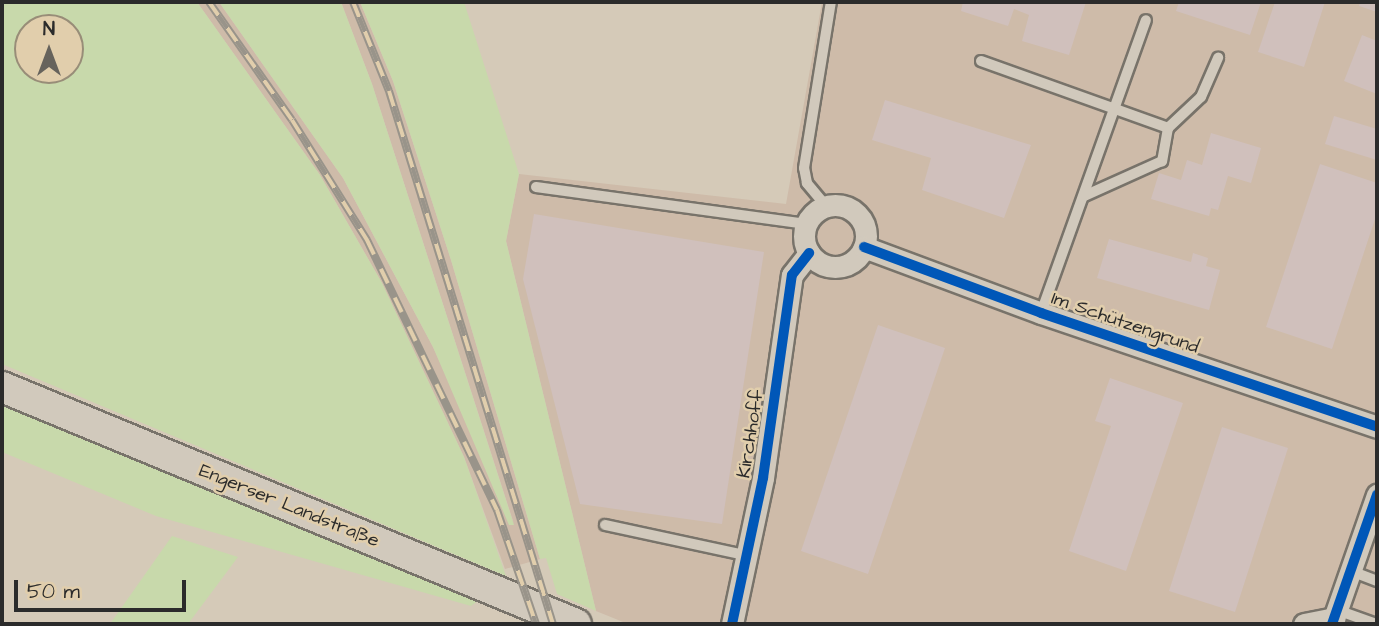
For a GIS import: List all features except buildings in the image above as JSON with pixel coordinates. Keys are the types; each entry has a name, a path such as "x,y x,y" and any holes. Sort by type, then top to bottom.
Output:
{"main road":[{"name":"Engerser Landstraße","path":"2,387 576,624"}],"street":[{"path":"826,206 851,209 862,220 864,247 859,256 839,267 821,264 809,253 806,224 826,206"},
{"name":"Im Schützengrund","path":"864,247 1041,313 1377,426"},
{"name":"Kirchhoff","path":"732,624 763,478 792,275 809,253"},
{"path":"1304,624 1334,617 1377,495"}],"lane":[{"path":"826,206 807,183 804,168 831,2"},
{"name":"Im Schützengrund","path":"1041,313 1146,20"},
{"path":"1084,196 1162,162 1168,128 1201,97 1219,58"},
{"path":"981,61 1114,112 1168,128"},
{"path":"536,187 806,224"},
{"path":"605,525 745,555"},
{"path":"1351,571 1377,581"},
{"path":"1334,617 1376,624"}],"shaded area":[{"path":"197,2 219,2 343,178 433,347 514,524 372,84 341,2 360,2 393,81 451,260 540,559 505,569 464,457 382,283 320,175"},
{"path":"822,2 1377,2 1377,624 628,624 596,611 506,241 519,174 786,204"}],"green space":[{"path":"2,2 197,2 320,175 382,283 464,457 506,576 2,364"},
{"path":"219,2 341,2 372,84 514,525 509,525 433,347 343,178"},
{"path":"360,2 464,2 519,174 506,241 596,611 557,594 546,558 540,559 451,260 393,81"},
{"path":"2,405 479,600 471,606 156,516 2,452"},
{"path":"172,536 238,557 188,624 110,624"}],"railway":[{"path":"209,2 292,120 367,240 497,510 536,624"},
{"path":"353,2 389,91 553,624"}],"cycle path":[{"path":"864,247 1041,313 1377,427"},
{"path":"732,624 763,478 792,275 809,253"},
{"path":"1332,624 1377,495"}]}
